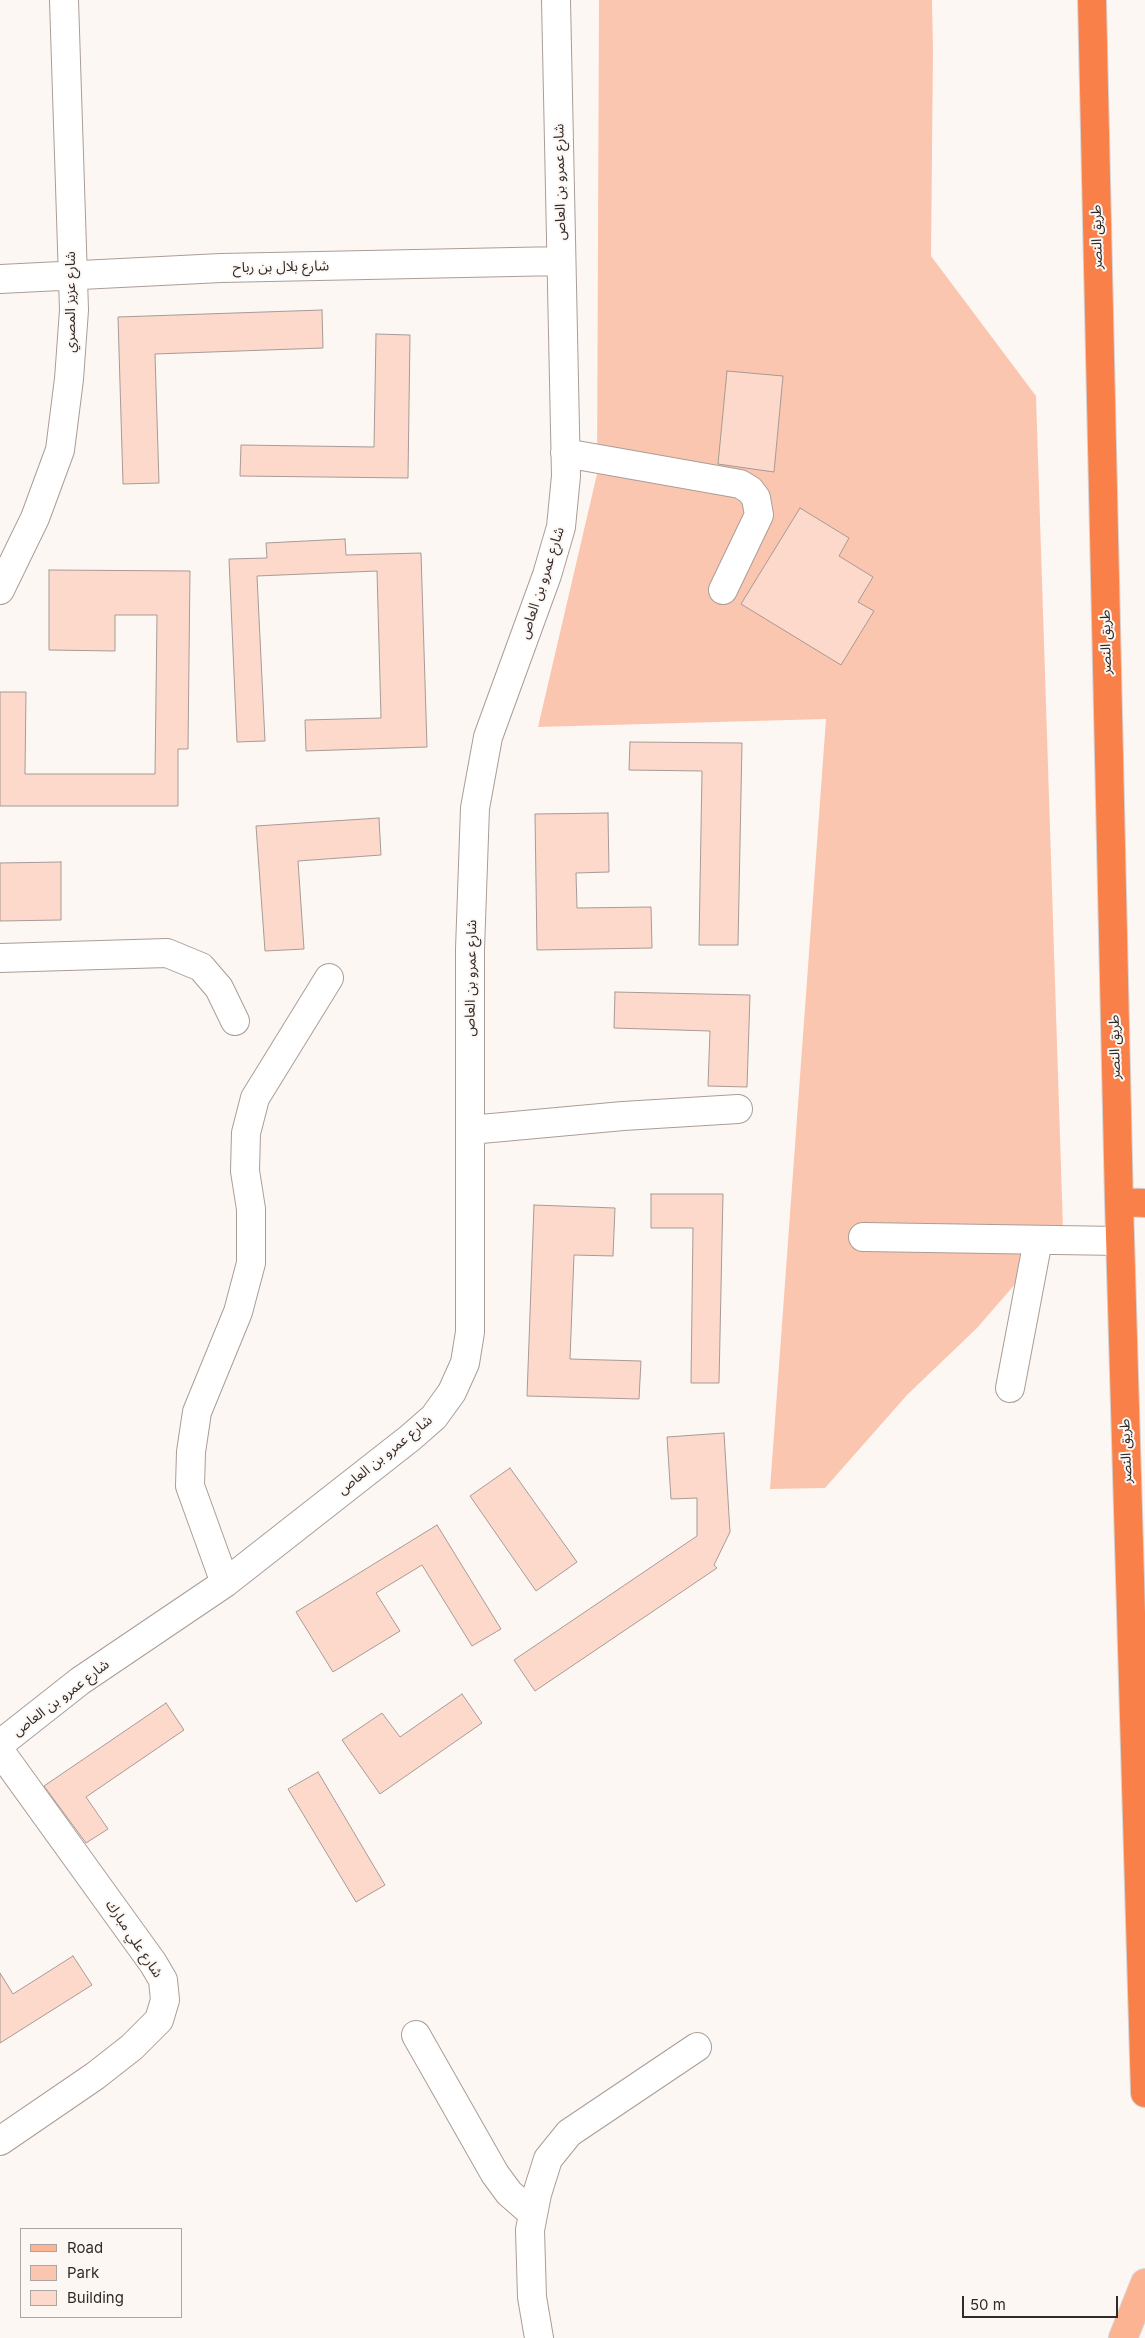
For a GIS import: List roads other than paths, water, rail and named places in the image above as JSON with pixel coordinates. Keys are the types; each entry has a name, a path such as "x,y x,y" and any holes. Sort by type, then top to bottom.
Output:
{"highway":[{"name":"طريق النصر","path":"1092,0 1132,1203 1120,1241 1145,2093"}],"main road":[{"path":"1123,2338 1145,2283"}],"street":[{"name":"شارع عزيز المصري","path":"0,590 35,518 60,450 69,379 74,310 64,0"},
{"name":"شارع عمرو بن العاص","path":"0,1744 80,1681 225,1582 410,1438 434,1417 452,1392 465,1363 470,1332 470,949 475,808 488,737 547,576 561,527 565,453 556,0"},
{"name":"شارع بلال بن رباح","path":"0,279 221,268 561,261"},
{"path":"565,453 740,484 750,490 756,498 759,515 723,590"},
{"path":"0,958 167,953 201,967 219,988 235,1021"},
{"path":"225,1582 190,1486 191,1452 197,1412 238,1312 251,1263 251,1209 245,1172 246,1133 255,1098 329,978"},
{"path":"470,1130 623,1116 738,1109"},
{"path":"863,1236 1120,1241"},
{"path":"1010,1388 1038,1240"},
{"name":"شارع علي مبارك","path":"0,1751 153,1963 163,1980 165,2000 158,2020 132,2047 95,2076 0,2141"},
{"path":"416,2035 495,2174 509,2193 533,2214"},
{"path":"539,2338 532,2296 530,2230 537,2194 548,2159 569,2133 697,2047"}]}
